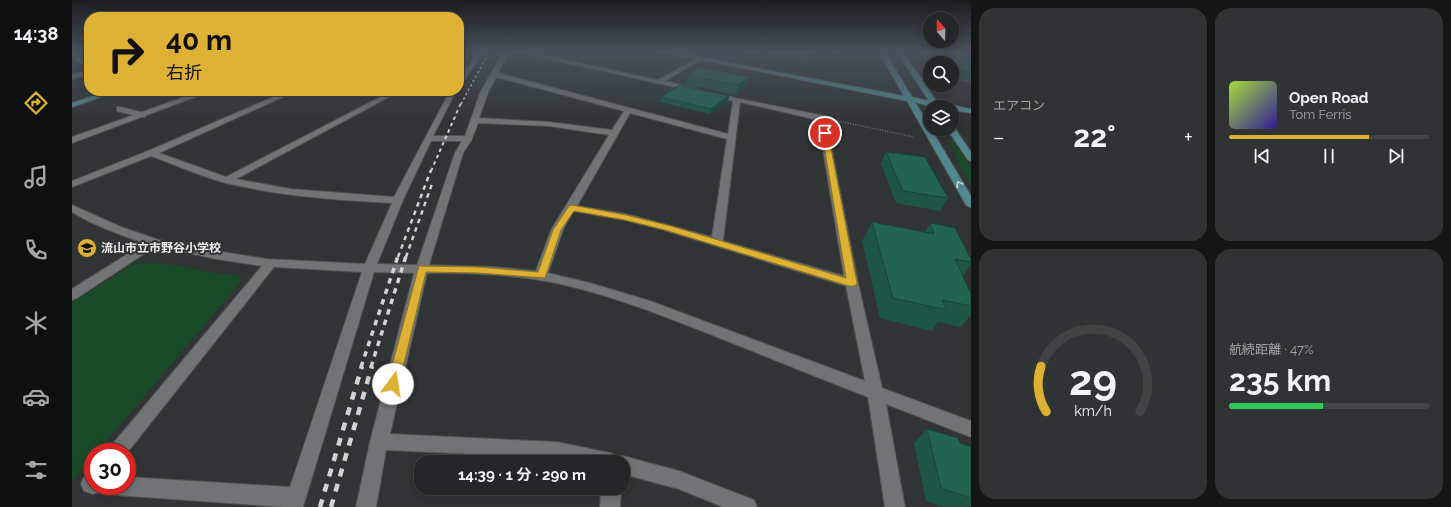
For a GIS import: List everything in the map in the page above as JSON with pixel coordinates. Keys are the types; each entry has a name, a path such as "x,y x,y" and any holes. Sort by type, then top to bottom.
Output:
{"street":[{"path":"366,507 379,442 422,269 459,153 468,139 474,120 493,76"},
{"path":"500,76 731,137"},
{"path":"629,76 822,118 852,283 875,393 895,507"},
{"path":"658,82 669,76"},
{"path":"793,76 923,102"},
{"path":"896,76 971,205"},
{"path":"916,76 932,100"},
{"path":"72,104 98,96"},
{"path":"72,140 194,96"},
{"path":"72,184 151,153 282,96"},
{"path":"227,180 387,96"},
{"path":"136,488 295,502 369,268 398,200 428,138 451,96"},
{"path":"717,242 737,99"},
{"path":"959,108 971,110"},
{"path":"120,109 142,115"},
{"path":"541,276 557,230 572,208 628,110"},
{"path":"474,120 549,124 614,133"},
{"path":"956,136 971,158"},
{"path":"428,138 468,139"},
{"path":"151,153 227,180 277,191 326,197 398,200"},
{"path":"72,208 104,225 137,238 201,254 270,264 369,268 485,270 541,276 620,295 971,429"},
{"path":"572,208 626,218 717,242 852,283"},
{"path":"72,295 155,242"},
{"path":"124,443 270,264"},
{"path":"379,442 557,450 579,455"},
{"path":"630,467 679,480 747,507"},
{"path":"610,507 611,495"}],"path":[{"path":"959,80 971,82"},
{"path":"822,118 914,137"}],"green space":[{"path":"950,140 953,140 971,168 971,186 959,164"},
{"path":"135,263 168,264 239,276 241,282 105,443 84,443 84,467 72,481 72,303"}],"building":[{"path":"691,76 749,77 738,85"},
{"path":"679,85 729,96 711,109 661,97"},
{"path":"886,152 925,157 948,198 903,191"},
{"path":"872,222 934,234 930,223 955,228 971,259 971,262 955,259 971,294 971,306 942,300 947,310 893,298"},
{"path":"927,429 958,438 960,443 971,447 971,498 941,488"}],"railway":[{"path":"461,104 476,76"},
{"path":"431,171 461,103"},
{"path":"398,257 431,170"},
{"path":"406,257 432,184"},
{"path":"361,367 398,256"},
{"path":"371,367 406,256"},
{"path":"320,507 362,366"},
{"path":"331,507 372,366"}],"place":[{"name":"流山市立市野谷小学校","path":"87,248"}],"route":[{"path":"393,384 422,269 513,272 541,276 557,230 572,208 626,218 668,228 852,283 825,133"}]}
